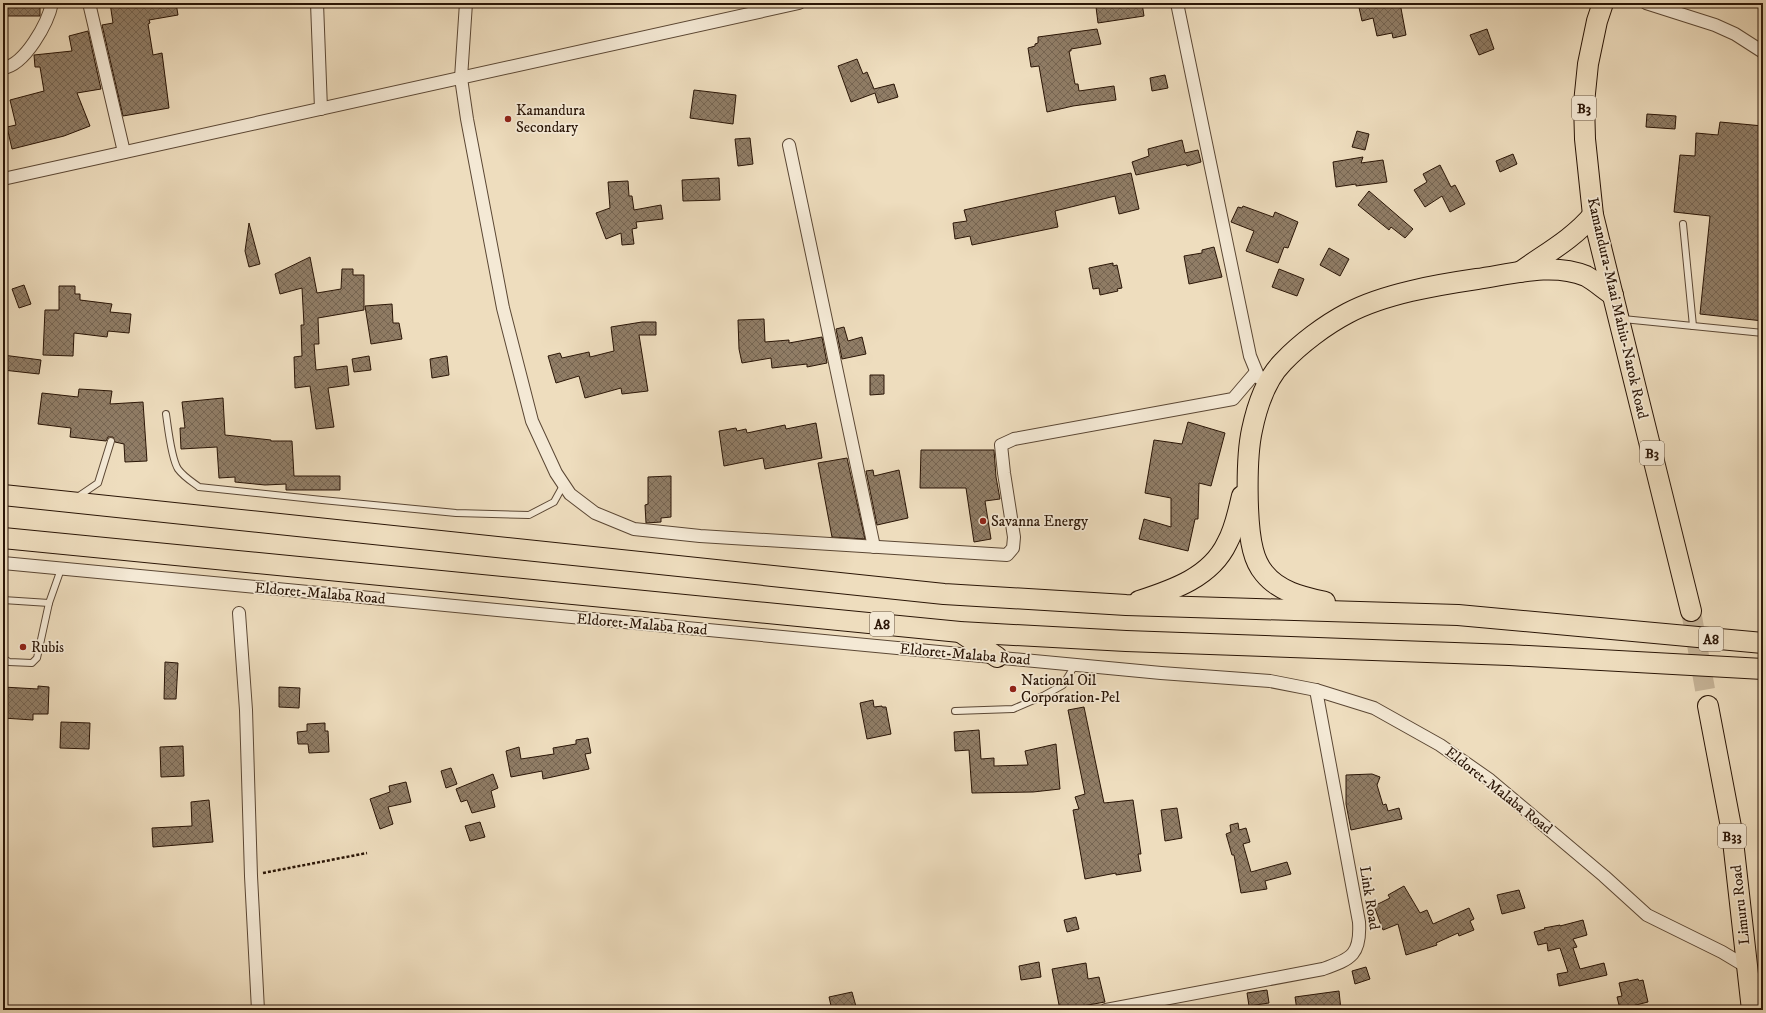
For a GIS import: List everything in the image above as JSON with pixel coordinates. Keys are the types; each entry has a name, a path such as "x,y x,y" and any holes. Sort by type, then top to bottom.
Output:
{"highway":[{"name":"Kamandura-Maai Mahiu-Narok Road","path":"1603,3 1597,21 1588,64 1584,103 1585,139 1593,215 1691,611"},
{"path":"1520,272 1561,244 1583,226 1593,215"},
{"path":"1378,614 1304,597 1285,590 1272,582 1260,567 1253,550 1250,530 1248,477 1251,431 1260,380 1281,364 1295,350 1348,313 1414,290 1520,272 1557,269 1576,272 1588,277 1613,295"},
{"path":"1126,605 1159,594 1192,580 1205,572 1219,558 1234,527 1248,477"},
{"name":"A8","path":"3,495 72,501 944,594 1126,605 1293,609 1378,614 1458,616 1658,635 1763,643"},
{"name":"Eldoret-Malaba Road","path":"3,538 960,632 1126,642 1509,655 1763,669"},
{"path":"960,632 997,657"},
{"name":"Limuru Road","path":"1708,706 1732,832 1755,972 1752,1010"}],"street":[{"path":"3,68 9,67 23,55 34,42 46,24 52,3"},
{"path":"89,3 124,152"},
{"path":"317,3 321,109"},
{"path":"466,3 462,78 467,119 504,316 532,422 556,473 570,494 595,513 634,530 700,536 1007,555 1013,548 1014,536 1001,445 1014,440 1233,399 1260,380 1250,356 1176,3"},
{"path":"3,179 799,3"},
{"path":"1646,3 1715,25 1735,34 1763,52"},
{"path":"789,145 874,547"},
{"name":"Eldoret-Malaba Road","path":"3,563 1075,665 1270,681 1316,690 1374,708 1440,745 1496,784 1604,876 1647,915 1722,952 1755,972"},
{"path":"240,613 246,710 251,876 258,1010"},
{"name":"Link Road","path":"1106,1010 1323,969 1337,964 1355,953 1360,939 1359,922 1316,690"}],"lane":[{"path":"1683,224 1693,326"},
{"path":"1619,318 1763,333"},
{"path":"166,414 169,436 177,467 186,478 199,487 456,513 529,515 554,502 564,484"},
{"path":"72,501 98,483 112,441"},
{"path":"3,658 9,662 32,663 37,658 49,602 61,568"},
{"path":"3,600 49,602"},
{"path":"955,710 1013,709 1043,696 1063,685 1075,665"}],"path":[{"path":"251,876 368,853"}],"building":[{"path":"3,3 40,3 40,16 3,16"},
{"path":"110,3 176,3 178,15 149,20 150,23 148,24 153,55 162,53 169,108 123,116 102,25 113,23"},
{"path":"1121,3 1142,3 1144,16 1098,23 1096,7"},
{"path":"1358,3 1400,3 1406,35 1393,38 1392,33 1377,36 1373,18 1362,21"},
{"path":"1097,29 1101,44 1071,49 1071,51 1069,51 1075,84 1078,84 1079,91 1114,86 1116,100 1073,106 1047,112 1039,66 1031,67 1028,48 1035,46 1035,44 1038,43 1038,37"},
{"path":"1487,29 1494,49 1479,55 1470,35"},
{"path":"88,31 101,89 77,93 90,126 64,136 12,149 7,127 16,125 10,100 44,91 40,67 35,67 34,55 72,51 69,36"},
{"path":"857,59 863,74 867,72 874,89 894,84 898,97 878,103 875,93 851,102 838,66"},
{"path":"1165,75 1168,88 1152,91 1150,78"},
{"path":"694,90 736,95 733,124 690,118"},
{"path":"1647,114 1676,116 1675,129 1646,127"},
{"path":"1720,122 1763,126 1763,321 1700,314 1710,216 1674,212 1680,155 1695,156 1696,133 1718,135"},
{"path":"1357,131 1369,134 1365,150 1352,147"},
{"path":"750,138 753,164 738,166 735,139"},
{"path":"1182,140 1185,153 1198,150 1201,162 1136,175 1132,162 1149,156 1148,149"},
{"path":"1513,154 1517,164 1500,172 1496,161"},
{"path":"1363,157 1361,163 1383,160 1387,182 1336,187 1333,162"},
{"path":"1440,165 1451,187 1455,185 1465,204 1450,212 1442,196 1425,207 1414,190 1427,182 1423,174"},
{"path":"1131,173 1139,209 1119,214 1115,196 1055,211 1058,227 972,245 970,236 955,239 953,223 967,221 964,210"},
{"path":"719,178 720,200 683,201 682,180"},
{"path":"628,181 629,196 632,196 634,210 661,205 663,219 636,222 637,228 632,229 634,244 622,245 621,233 606,239 596,213 610,208 608,182"},
{"path":"1369,191 1413,229 1405,238 1391,227 1389,230 1358,205"},
{"path":"1243,206 1273,217 1275,212 1298,222 1288,248 1284,247 1278,263 1246,251 1254,231 1231,222 1238,207 1242,208"},
{"path":"249,223 260,264 249,267 245,251"},
{"path":"1214,247 1222,277 1189,284 1184,256 1202,253 1202,250"},
{"path":"1329,248 1349,259 1340,276 1320,265"},
{"path":"310,257 317,293 341,289 342,269 353,269 353,275 364,275 364,310 318,318 319,344 314,344 316,370 347,366 349,385 328,388 334,427 316,429 310,386 295,388 294,357 302,356 301,325 304,325 302,288 280,294 275,274"},
{"path":"1113,263 1113,266 1117,265 1122,288 1117,289 1118,291 1100,295 1099,288 1093,289 1089,268"},
{"path":"1279,269 1304,279 1297,296 1272,287"},
{"path":"24,285 31,304 19,308 12,289"},
{"path":"59,286 75,286 75,294 80,294 80,300 112,304 110,312 131,314 129,333 108,331 107,337 74,333 73,356 43,355 45,310 59,310"},
{"path":"392,304 393,323 399,323 402,339 371,344 365,306"},
{"path":"764,319 765,342 789,340 789,343 822,337 827,363 807,367 807,364 772,368 771,358 742,363 739,349 738,320"},
{"path":"642,322 656,322 656,335 639,335 648,391 622,394 621,388 585,398 579,376 556,383 548,356 560,353 562,358 589,352 590,357 614,351 611,327"},
{"path":"844,327 848,341 862,337 866,354 842,359 836,329"},
{"path":"3,355 41,360 39,374 3,370"},
{"path":"369,356 371,370 354,372 352,359"},
{"path":"447,356 449,375 432,378 430,359"},
{"path":"870,375 884,375 884,394 870,395"},
{"path":"79,389 112,391 110,404 143,402 147,461 125,462 124,444 115,442 113,437 108,437 106,441 70,437 71,428 38,424 42,393 78,397"},
{"path":"223,398 225,435 271,441 292,441 294,476 340,476 340,490 286,490 286,484 265,485 235,482 235,477 219,478 217,447 181,449 180,428 185,428 182,402"},
{"path":"1188,422 1225,433 1211,486 1199,483 1198,519 1195,519 1188,551 1139,539 1144,519 1171,527 1171,498 1145,493 1154,440 1182,444"},
{"path":"816,423 822,458 765,469 763,458 724,466 719,431 736,428 737,431 746,429 747,433 785,425 786,429"},
{"path":"921,450 994,450 996,477 1000,499 985,501 991,539 974,542 966,488 920,488"},
{"path":"847,458 865,539 832,537 818,463"},
{"path":"873,470 874,476 899,470 908,518 877,525 866,471"},
{"path":"671,476 671,517 661,518 661,522 646,523 645,505 648,504 648,477"},
{"path":"165,662 178,663 176,699 164,699"},
{"path":"38,686 49,687 48,714 33,714 33,720 3,718 3,687 38,689"},
{"path":"279,687 300,688 299,708 279,707"},
{"path":"873,700 874,707 886,707 891,734 867,739 860,703"},
{"path":"1084,707 1104,803 1133,800 1141,854 1138,854 1141,871 1116,875 1116,873 1085,879 1073,810 1079,809 1075,797 1085,794 1068,710"},
{"path":"61,722 90,723 89,749 60,748"},
{"path":"325,723 325,731 328,731 329,752 309,753 308,744 298,744 297,732 307,731 307,724"},
{"path":"979,730 981,759 994,758 994,766 1028,765 1025,751 1056,744 1060,789 1033,792 972,793 969,750 955,751 954,732"},
{"path":"588,738 591,753 585,754 589,769 543,779 542,771 511,777 506,751 519,747 521,759 554,754 553,748 576,744 576,740"},
{"path":"183,746 184,776 161,777 160,747"},
{"path":"451,768 457,784 446,788 441,771"},
{"path":"493,774 498,788 491,791 495,807 472,813 467,800 461,802 456,789"},
{"path":"1372,774 1380,777 1377,785 1383,805 1386,804 1388,811 1399,808 1402,819 1351,830 1346,804 1346,775"},
{"path":"406,782 411,802 388,807 393,824 380,829 370,799 390,792 389,786"},
{"path":"209,800 213,842 153,847 152,828 192,826 191,802"},
{"path":"1177,808 1182,838 1165,841 1161,810"},
{"path":"480,822 485,837 470,841 465,826"},
{"path":"1238,823 1239,830 1246,828 1250,842 1243,844 1251,872 1287,862 1291,874 1265,881 1267,889 1241,893 1234,855 1232,855 1226,834 1231,832 1230,825"},
{"path":"1404,886 1420,913 1427,910 1433,924 1469,908 1474,919 1470,921 1474,930 1459,936 1458,933 1436,943 1437,945 1406,955 1398,924 1383,930 1374,906 1390,898 1388,895"},
{"path":"1519,890 1525,908 1502,914 1497,895"},
{"path":"1076,917 1079,929 1067,932 1064,920"},
{"path":"1583,920 1587,935 1573,939 1577,947 1573,948 1580,969 1604,963 1607,975 1559,986 1557,974 1568,972 1560,948 1548,951 1547,943 1538,945 1534,932 1545,929 1544,928 1560,926"},
{"path":"1039,962 1041,977 1021,980 1019,966"},
{"path":"1086,963 1088,979 1099,977 1105,1002 1060,1010 1052,969"},
{"path":"1366,967 1370,979 1355,984 1352,971"},
{"path":"1638,979 1639,981 1643,980 1648,1002 1620,1009 1617,997 1622,996 1619,983"},
{"path":"1267,990 1269,1003 1249,1006 1247,993"},
{"path":"1339,991 1341,1010 1297,1010 1295,997"},
{"path":"852,992 857,1010 832,1010 829,997"}],"tunnel":[{"path":"1691,611 1708,706"}],"place":[{"name":"Kamandura Secondary","path":"508,119"},
{"name":"Savanna Energy","path":"983,521"},
{"name":"Rubis","path":"23,647"},
{"name":"National Oil Corporation-Pel","path":"1013,689"}]}
